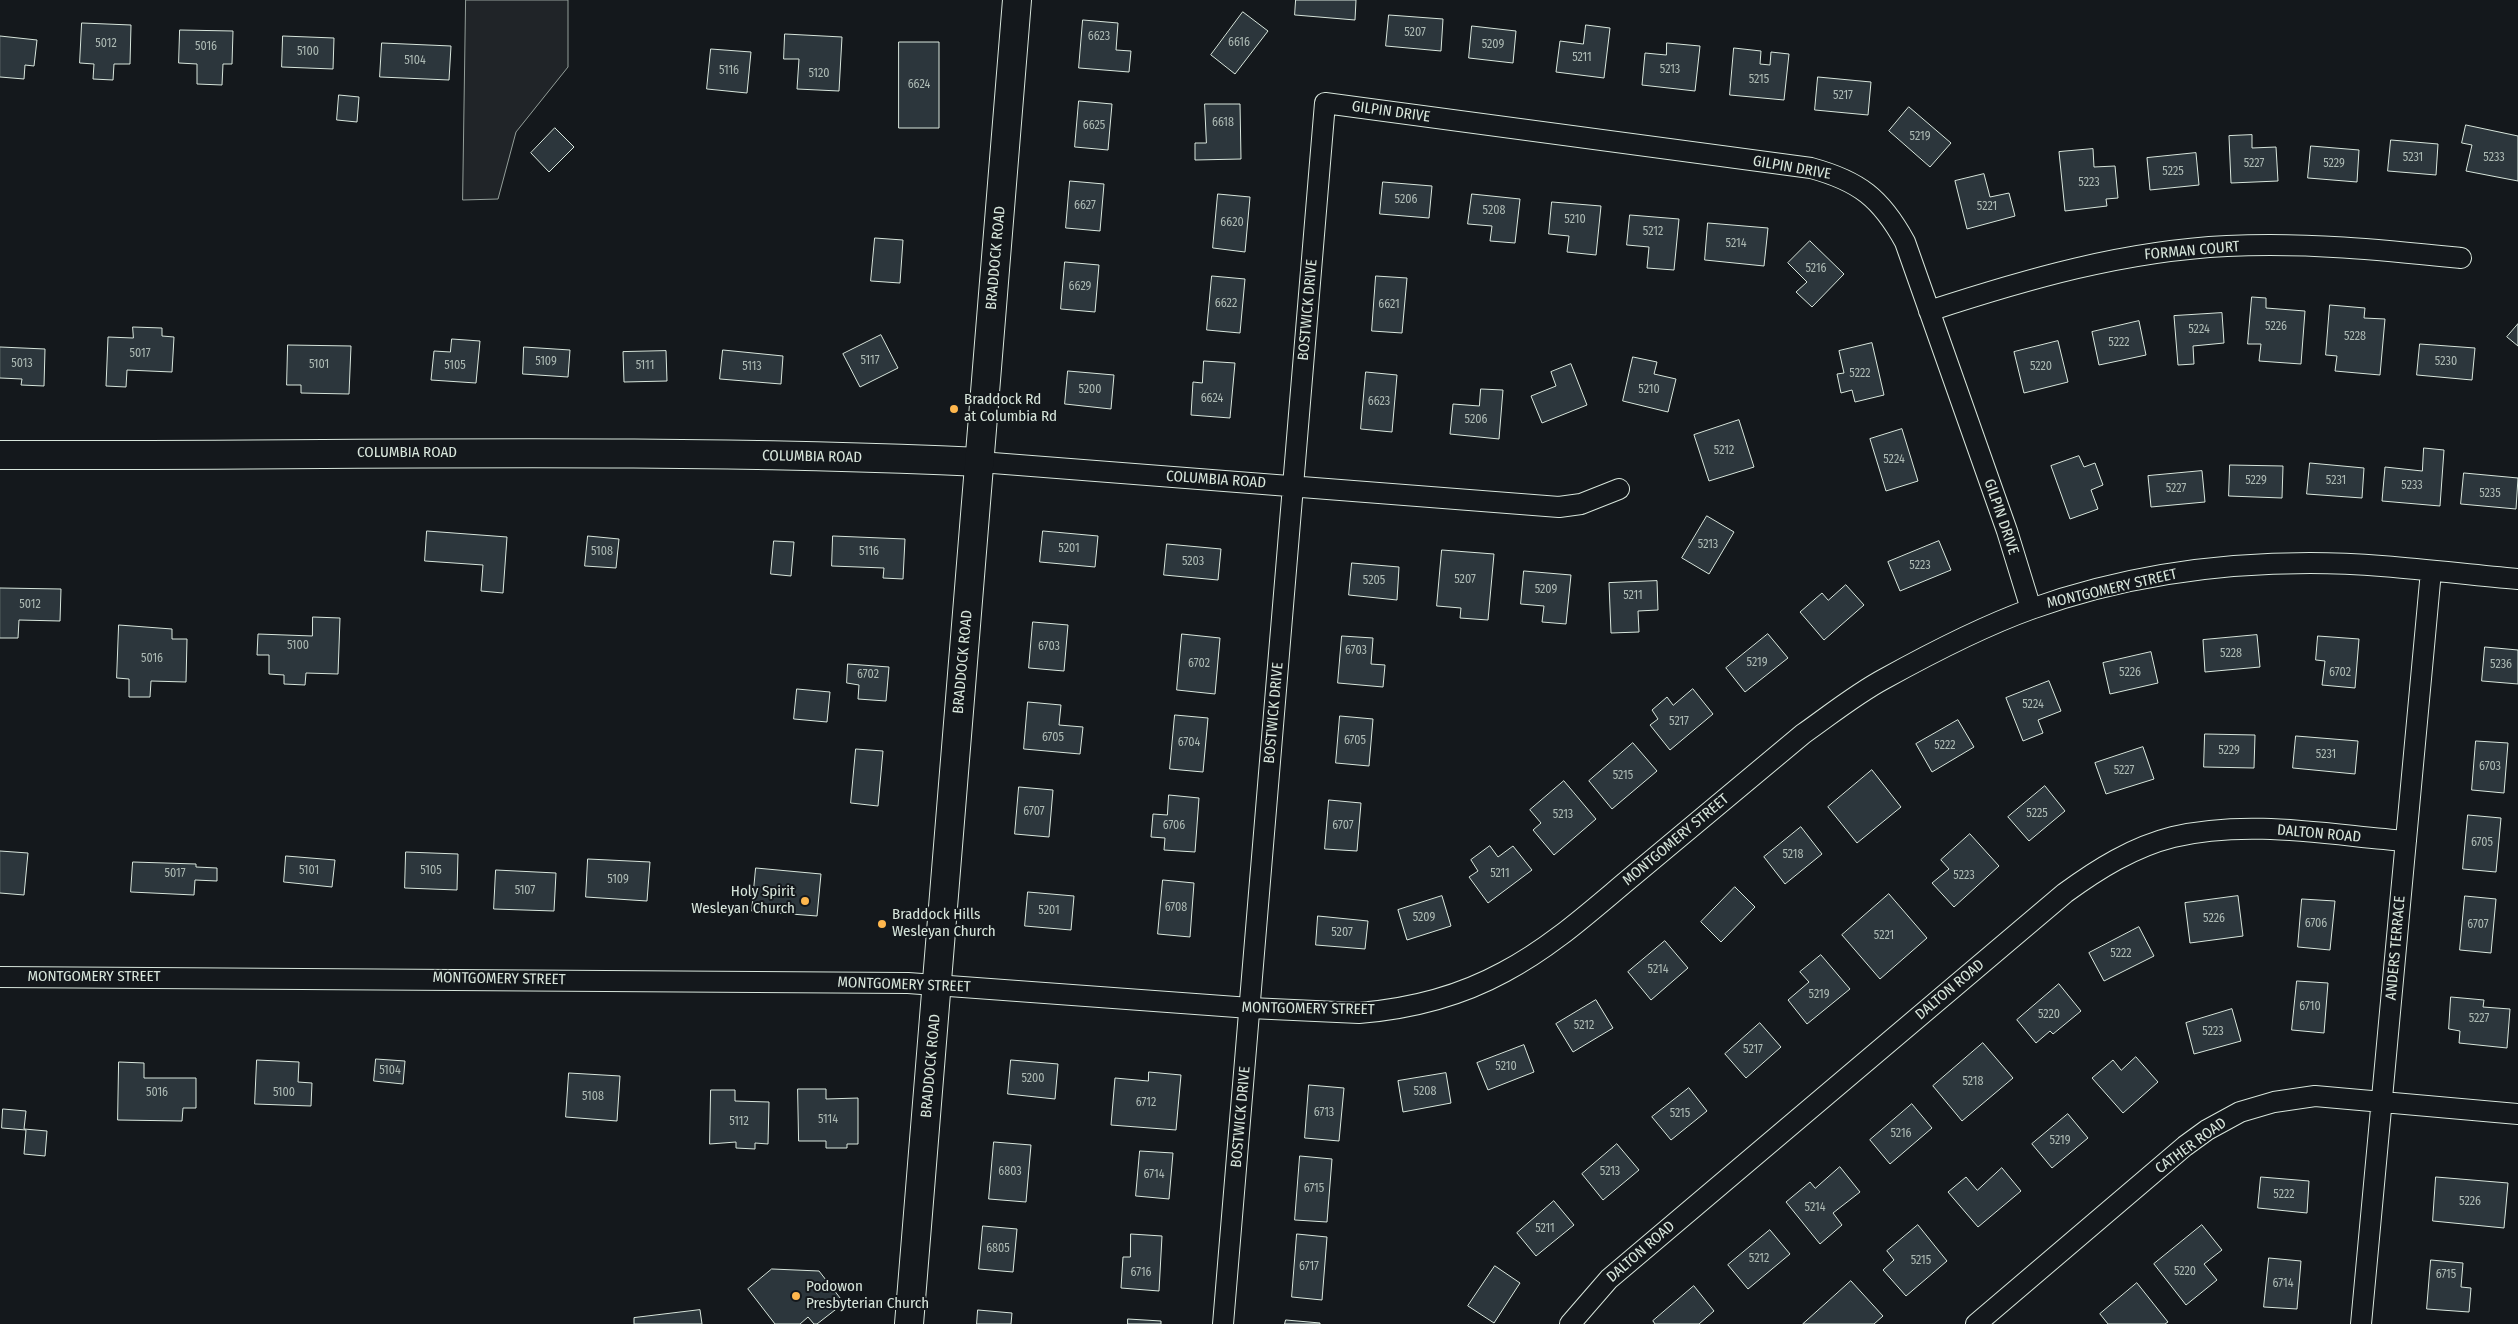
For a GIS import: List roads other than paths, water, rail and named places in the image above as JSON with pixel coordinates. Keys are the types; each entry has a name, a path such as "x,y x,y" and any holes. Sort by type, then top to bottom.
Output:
{"main road":[{"name":"BRADDOCK ROAD","path":"909,1324 1017,0"},
{"name":"COLUMBIA ROAD","path":"0,455 368,452 879,458 980,462"}],"street":[{"name":"GILPIN DRIVE","path":"1325,103 1810,168 1837,175 1856,185 1876,200 1891,217 1905,242 2007,531 2031,609"},
{"name":"BOSTWICK DRIVE","path":"1223,1324 1325,103"},
{"name":"FORMAN COURT","path":"1929,311 2062,271 2155,253 2226,246 2304,244 2461,258"},
{"name":"COLUMBIA ROAD","path":"980,462 1559,507 1582,504 1619,488"},
{"name":"MONTGOMERY STREET","path":"0,977 411,978 937,984 1250,1008 1359,1013 1378,1011 1422,1003 1462,991 1505,972 1565,933 1803,734 1840,708 1883,679 1988,626 2031,609 2082,593 2198,569 2262,564 2375,565 2518,579"},
{"name":"ANDERS TERRACE","path":"2361,1324 2431,571"},
{"name":"DALTON ROAD","path":"1570,1324 1609,1279 2065,892 2094,872 2128,854 2172,838 2209,830 2247,828 2406,841"},
{"name":"CATHER ROAD","path":"1976,1324 2185,1146 2207,1130 2240,1112 2274,1102 2315,1096 2518,1114"}],"place":[{"name":"Braddock Rd at Columbia Rd","path":"954,409"},
{"name":"Holy Spirit Wesleyan Church","path":"805,901"},
{"name":"Braddock Hills Wesleyan Church","path":"882,924"},
{"name":"Podowon Presbyterian Church","path":"796,1296"}]}
